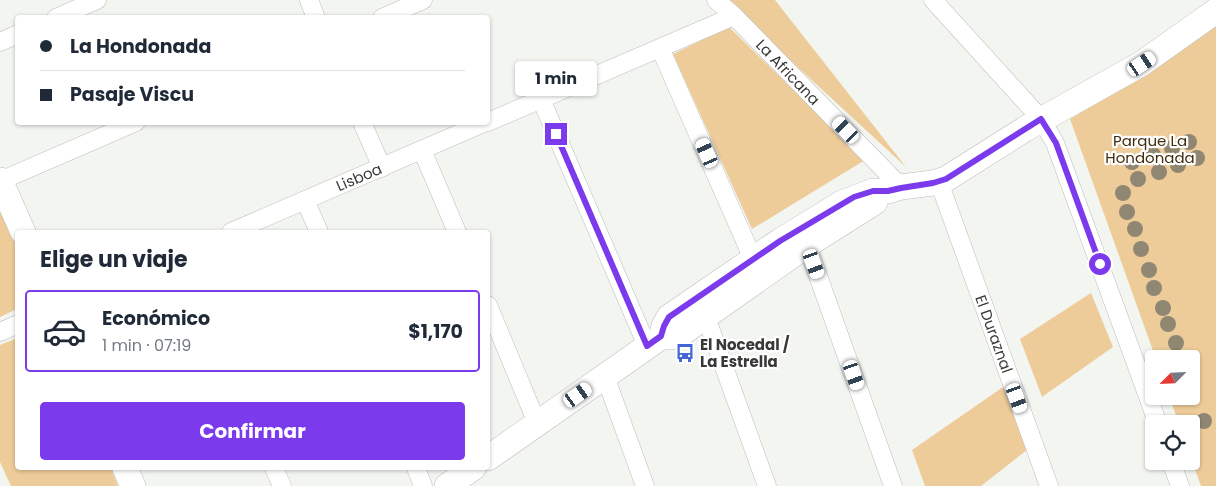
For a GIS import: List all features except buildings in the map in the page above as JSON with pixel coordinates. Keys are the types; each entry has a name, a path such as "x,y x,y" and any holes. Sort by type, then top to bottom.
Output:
{"main road":[{"path":"654,342 669,317 753,259 842,203 873,191 940,182 953,176 1041,119 1142,64 1216,11"},
{"path":"0,180 22,230"},
{"path":"490,457 654,342 679,335 807,245 895,189"},
{"path":"126,470 133,486"},
{"path":"447,486 471,470"}],"street":[{"path":"63,15 97,0"},
{"path":"309,0 315,15"},
{"path":"389,15 423,0"},
{"name":"La Africana","path":"716,0 734,16 895,189"},
{"path":"933,0 1041,119 1056,143 1155,415"},
{"name":"Lisboa","path":"490,121 734,16"},
{"path":"0,42 15,35"},
{"path":"660,48 753,259"},
{"path":"541,99 654,342"},
{"path":"0,180 129,125"},
{"path":"363,125 382,168"},
{"name":"Lisboa","path":"236,230 480,125"},
{"path":"422,150 456,230"},
{"name":"El Duraznal","path":"940,182 1049,486"},
{"path":"305,200 317,230"},
{"path":"807,245 893,486"},
{"path":"490,310 537,423"},
{"path":"706,317 767,486"},
{"path":"0,332 15,325"},
{"path":"605,376 645,486"},
{"path":"275,470 282,486"},
{"path":"417,470 423,486"},
{"path":"1174,470 1180,486"}],"green space":[{"path":"725,0 775,0 906,167"},
{"name":"Parque La Hondonada","path":"1216,25 1216,486 1201,486 1195,470 1200,470 1200,415 1176,415 1172,405 1200,405 1200,350 1153,350 1070,119 1156,69"},
{"path":"729,27 865,160 752,229 673,54"},
{"path":"0,205 15,238 15,310 0,317"},
{"path":"1091,293 1113,347 1042,397 1020,339"},
{"path":"15,339 15,470 112,470 118,486 11,486 0,462 0,345"},
{"path":"1006,385 1027,450 981,486 925,486 912,450"}],"place":[{"name":"El Nocedal / La Estrella","path":"685,353"}],"route":[{"path":"556,134 647,346 661,336 669,317 780,241 842,203 873,191 888,191 946,179 1041,119 1056,143 1100,264"}]}
